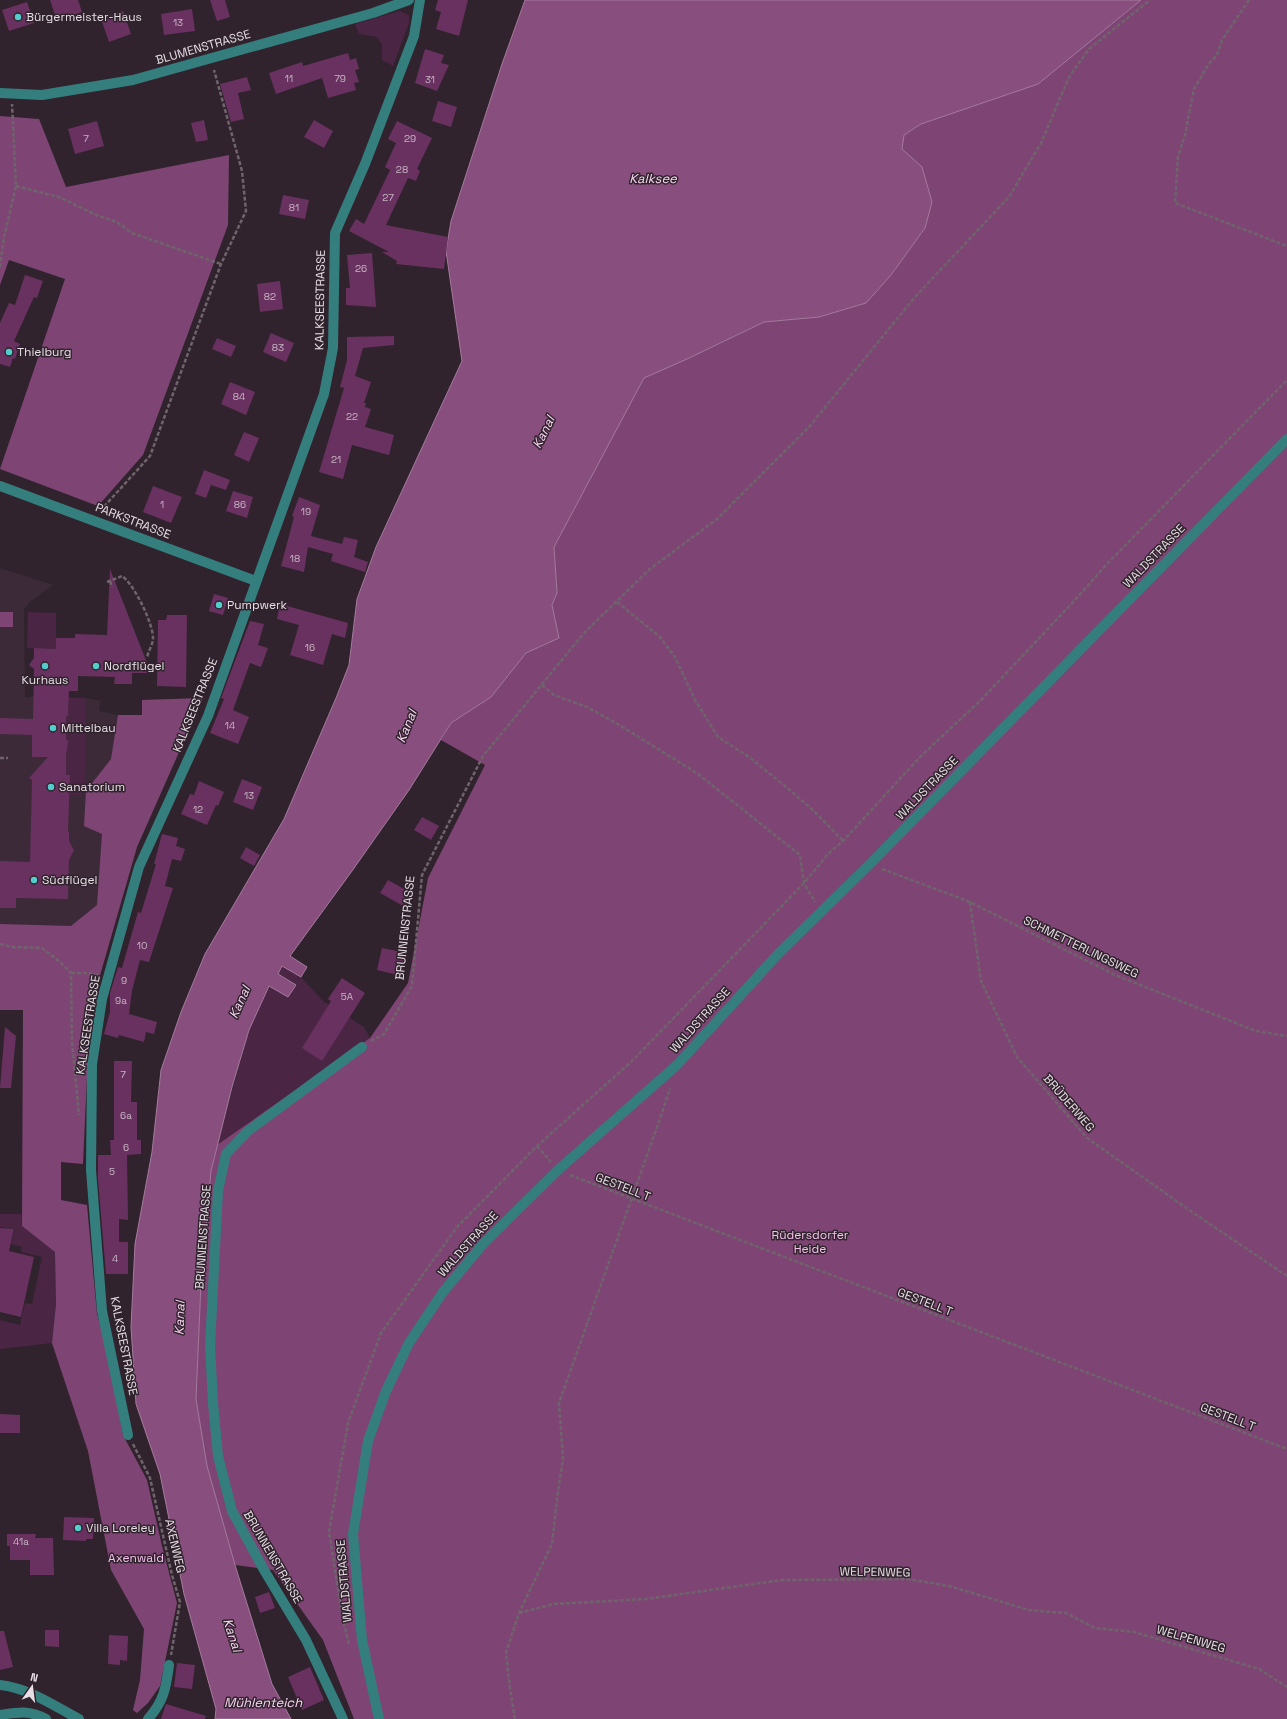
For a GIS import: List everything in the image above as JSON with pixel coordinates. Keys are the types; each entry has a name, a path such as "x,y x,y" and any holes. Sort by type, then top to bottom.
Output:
{"street":[{"name":"BLUMENSTRASSE","path":"0,92 11,94 42,95 133,80 373,13 409,0"},
{"name":"KALKSEESTRASSE","path":"128,1435 102,1312 91,1170 92,1064 102,999 139,867 208,716 324,394 333,348 335,233 365,164 414,36 420,0"},
{"name":"WALDSTRASSE","path":"379,1719 362,1640 353,1534 368,1441 386,1391 409,1343 442,1292 483,1244 558,1170 676,1065 779,953 870,864 1287,439"},
{"name":"PARKSTRASSE","path":"0,486 256,581"},
{"name":"BRUNNENSTRASSE","path":"343,1719 306,1640 264,1570 232,1512 218,1456 213,1404 210,1346 218,1191 226,1154 248,1131 362,1047"},
{"path":"148,1719 155,1711 165,1691 169,1665"},
{"path":"0,1685 14,1686 79,1719"},
{"path":"0,1715 23,1712 34,1713 46,1719"}],"path":[{"name":"BRUNNENSTRASSE","path":"362,1047 384,1034 412,986 422,875 483,756 584,633 650,569 717,519 809,427 914,298 1009,197 1041,143 1070,77 1089,49 1150,0"},
{"path":"1249,0 1222,40 1217,55 1208,65 1194,89 1185,135 1178,156 1175,203 1287,246"},
{"path":"92,520 150,456 221,264 246,211 242,171 210,58"},
{"path":"0,267 4,237 16,186 11,94"},
{"path":"16,186 58,197 96,215 117,222 132,233 221,264"},
{"path":"112,587 109,581 122,576 127,579 136,592 151,622 153,638 147,658"},
{"path":"617,602 660,636 675,657 695,700 718,737 749,757 785,786 814,811 843,841"},
{"path":"542,685 554,695 587,707 698,774 800,855 804,883 821,912"},
{"path":"0,758 8,758"},
{"name":"SCHMETTERLINGSWEG","path":"870,864 970,902 1115,975 1256,1031 1287,1036"},
{"name":"BRÜDERWEG","path":"970,902 981,981 1018,1057 1087,1138 1195,1214 1287,1276"},
{"path":"0,944 11,947 42,948 59,961 71,973 72,1042 77,1113 81,1119"},
{"path":"71,973 86,972 108,977"},
{"path":"515,1719 506,1653 519,1613 552,1544 556,1498 563,1459 559,1403 670,1087"},
{"path":"537,1146 558,1170"},
{"name":"GESTELL T","path":"558,1170 631,1200 1287,1449"},
{"name":"AXENWEG","path":"128,1435 150,1478 172,1575 180,1602 169,1665"},
{"name":"WELPENWEG","path":"519,1613 554,1604 646,1599 782,1580 907,1580 949,1586 1029,1610 1066,1613 1095,1628 1134,1632 1259,1669 1287,1687"}],"shaded area":[{"path":"400,11 409,15 409,23 393,66 382,60 382,45 377,37 359,34 355,24"},
{"path":"0,568 53,585 31,601 24,609 25,698 34,696 86,698 100,701 99,711 118,715 142,715 142,700 203,698 137,847 90,1010 0,1010"},
{"path":"28,612 56,613 56,649 27,648"},
{"path":"66,698 86,698 85,792 82,792 82,795 69,795 70,775 64,775 68,740 66,740"},
{"path":"282,965 301,977 323,1001 364,1027 370,1038 217,1145 249,1030 269,985 288,996 296,985 278,974"},
{"path":"0,1214 21,1214 22,1226 55,1252 56,1304 52,1343 0,1349 0,1320 20,1325 25,1303 32,1304 42,1257 21,1252 22,1247 11,1244 15,1229 0,1227"}],"green space":[{"name":"Rüdersdorfer Heide","path":"1141,0 1287,0 1287,1719 354,1719 323,1640 273,1570 235,1565 207,1466 196,1399 201,1283 211,1171 217,1145 370,1038 408,983 428,878 485,765 441,740 451,723 491,697 526,653 559,638 552,605 557,593 554,547 644,377 687,359 764,322 819,317 866,303 891,275 925,228 922,167 901,149 904,135 921,124 1038,83"},
{"path":"0,116 39,119 66,187 229,155 228,225 143,455 98,506 0,469 65,279 9,260 0,285"},
{"path":"0,612 13,612 13,627 0,627"},
{"name":"Axenwald","path":"203,698 137,847 90,1010 83,1164 61,1162 61,1200 87,1205 97,1314 106,1345 123,1435 147,1480 177,1603 160,1686 148,1703 137,1713 133,1710 140,1680 144,1629 111,1570 88,1451 52,1343 56,1304 55,1252 22,1226 23,1010 0,1010 0,924 71,926 97,905 102,834 84,826 86,791 111,759 118,715 142,715 142,700"}],"water":[{"path":"525,0 1141,0 1038,84 921,124 904,135 902,149 922,167 932,202 925,228 891,275 866,303 819,317 764,322 644,378 554,547 557,593 552,605 559,638 526,653 491,697 451,723 409,790 290,956 307,967 301,977 282,966 278,974 296,985 288,997 269,986 249,1030 232,1087 211,1171 201,1283 196,1399 207,1466 235,1565 272,1684 291,1719 215,1719 216,1709 184,1594 160,1474 136,1404 131,1327 135,1244 152,1152 161,1070 181,1012 205,954 284,819 336,698 349,665 357,599 376,547 462,361 446,251 451,221 502,64"}],"building":[{"path":"50,0 78,0 82,12 57,21"},
{"path":"210,0 225,0 230,17 217,21"},
{"path":"438,0 468,0 459,36 436,29 441,12 435,10"},
{"name":"Bürgermeister-Haus","path":"27,2 34,23 9,31 2,10"},
{"path":"192,9 195,31 164,35 161,14"},
{"path":"123,11 131,34 109,42 101,19"},
{"path":"425,49 444,55 441,63 449,65 437,91 415,83"},
{"path":"348,53 350,60 356,58 359,69 355,70 359,82 354,83 356,90 328,98 322,78 276,94 269,73 302,62 303,66"},
{"path":"247,77 251,90 238,93 244,119 231,122 220,84"},
{"path":"438,101 457,107 451,127 432,121"},
{"path":"204,120 208,140 196,142 191,123"},
{"path":"314,120 333,131 324,148 304,137"},
{"path":"97,121 104,146 75,154 68,129"},
{"path":"397,121 432,138 417,169 420,171 416,181 408,178 386,225 448,237 444,269 396,264 397,261 382,252 389,252 349,231 356,219 364,224 390,170 385,167 396,143 388,139"},
{"path":"283,195 309,200 305,219 279,214"},
{"path":"372,253 376,307 346,305 346,288 350,288 347,255"},
{"path":"25,275 43,281 37,298 34,297 14,341 20,344 15,359 13,358 10,367 0,364 0,323 9,303 15,305"},
{"path":"280,281 283,309 260,312 257,284"},
{"path":"271,333 294,343 286,362 263,352"},
{"path":"394,336 394,345 363,348 355,376 371,382 364,403 366,403 365,407 371,409 365,427 394,435 389,455 352,445 343,479 319,472 344,388 340,387 347,360 347,337"},
{"path":"217,338 236,346 231,357 212,349"},
{"path":"230,382 255,392 246,415 221,404"},
{"path":"244,432 259,438 249,462 234,455"},
{"path":"204,470 230,480 226,490 211,485 206,498 195,494"},
{"path":"153,486 182,497 171,523 143,512"},
{"path":"233,491 253,497 247,518 226,511"},
{"path":"299,497 320,505 311,536 342,544 344,537 358,540 354,557 368,562 365,572 331,561 333,554 308,547 304,572 281,566 294,517 292,516"},
{"path":"110,569 151,673 132,673 132,684 114,684 115,677 78,676 78,691 69,691 68,716 66,716 66,740 68,740 67,752 66,751 66,775 70,775 68,832 69,841 74,850 69,860 68,899 16,898 16,908 0,908 0,861 30,862 32,780 29,778 48,757 32,757 32,735 0,734 0,718 33,719 34,669 29,665 34,658 34,648 56,649 56,638 75,638 75,634 107,635"},
{"name":"Pumpwerk","path":"214,594 228,598 223,615 209,611"},
{"path":"280,604 348,623 345,638 332,634 323,665 290,655 299,625 277,619"},
{"path":"167,615 187,615 186,687 157,686 158,620 166,620"},
{"path":"250,621 264,624 258,645 268,648 261,667 250,663 233,710 249,717 238,744 210,733 224,699 221,698"},
{"path":"242,779 262,787 253,810 233,802"},
{"path":"199,781 224,792 207,825 181,814 190,794 194,795"},
{"path":"422,817 439,826 431,840 414,830"},
{"path":"162,834 178,838 176,846 185,849 181,861 172,859 165,886 173,888 149,962 140,960 132,991 129,1014 157,1022 154,1034 146,1032 144,1042 119,1035 118,1038 104,1034 110,1012 110,993 118,967 122,968 138,912 141,913 156,864 154,864"},
{"path":"246,847 260,855 254,866 240,858"},
{"path":"388,880 413,894 405,907 380,893"},
{"path":"382,948 407,953 402,976 377,970"},
{"path":"342,978 365,993 322,1061 302,1048 331,1001 328,999"},
{"path":"5,1027 16,1036 11,1088 0,1088"},
{"path":"114,1061 132,1061 131,1102 137,1102 137,1140 141,1140 141,1154 127,1155 128,1220 119,1219 119,1242 128,1242 128,1274 106,1274 98,1180 98,1155 111,1155 110,1140 114,1140"},
{"path":"0,1228 14,1229 9,1251 34,1257 21,1317 0,1312"},
{"path":"0,1414 20,1415 20,1433 0,1433"},
{"name":"Villa Loreley","path":"64,1517 94,1518 93,1539 86,1539 86,1541 63,1540"},
{"path":"7,1534 36,1534 35,1538 53,1538 54,1575 30,1575 30,1560 10,1560 10,1546 7,1546"},
{"path":"269,1592 275,1608 260,1613 255,1597"},
{"path":"45,1630 59,1630 59,1647 45,1646"},
{"path":"0,1631 4,1631 13,1667 0,1670"},
{"path":"109,1635 128,1636 127,1661 120,1660 120,1665 108,1664"},
{"path":"177,1663 195,1665 192,1689 174,1687"},
{"path":"310,1667 324,1700 302,1710 288,1677"},
{"path":"166,1704 206,1716 205,1719 161,1719"}],"place":[{"name":"Bürgermeister-Haus","path":"18,17"},
{"name":"Thielburg","path":"9,352"},
{"name":"Pumpwerk","path":"219,605"},
{"name":"Kurhaus","path":"45,666"},
{"name":"Nordflügel","path":"96,666"},
{"name":"Mittelbau","path":"53,728"},
{"name":"Sanatorium","path":"51,787"},
{"name":"Südflügel","path":"34,880"},
{"name":"Villa Loreley","path":"78,1528"}],"water label":[{"name":"Kalksee","path":"653,178"},
{"name":"Kanal","path":"543,432"},
{"name":"Kanal","path":"406,726"},
{"name":"Kanal","path":"239,1002"},
{"name":"Kanal","path":"179,1318"},
{"name":"Kanal","path":"233,1635"},
{"name":"Mühlenteich","path":"263,1702"}]}
